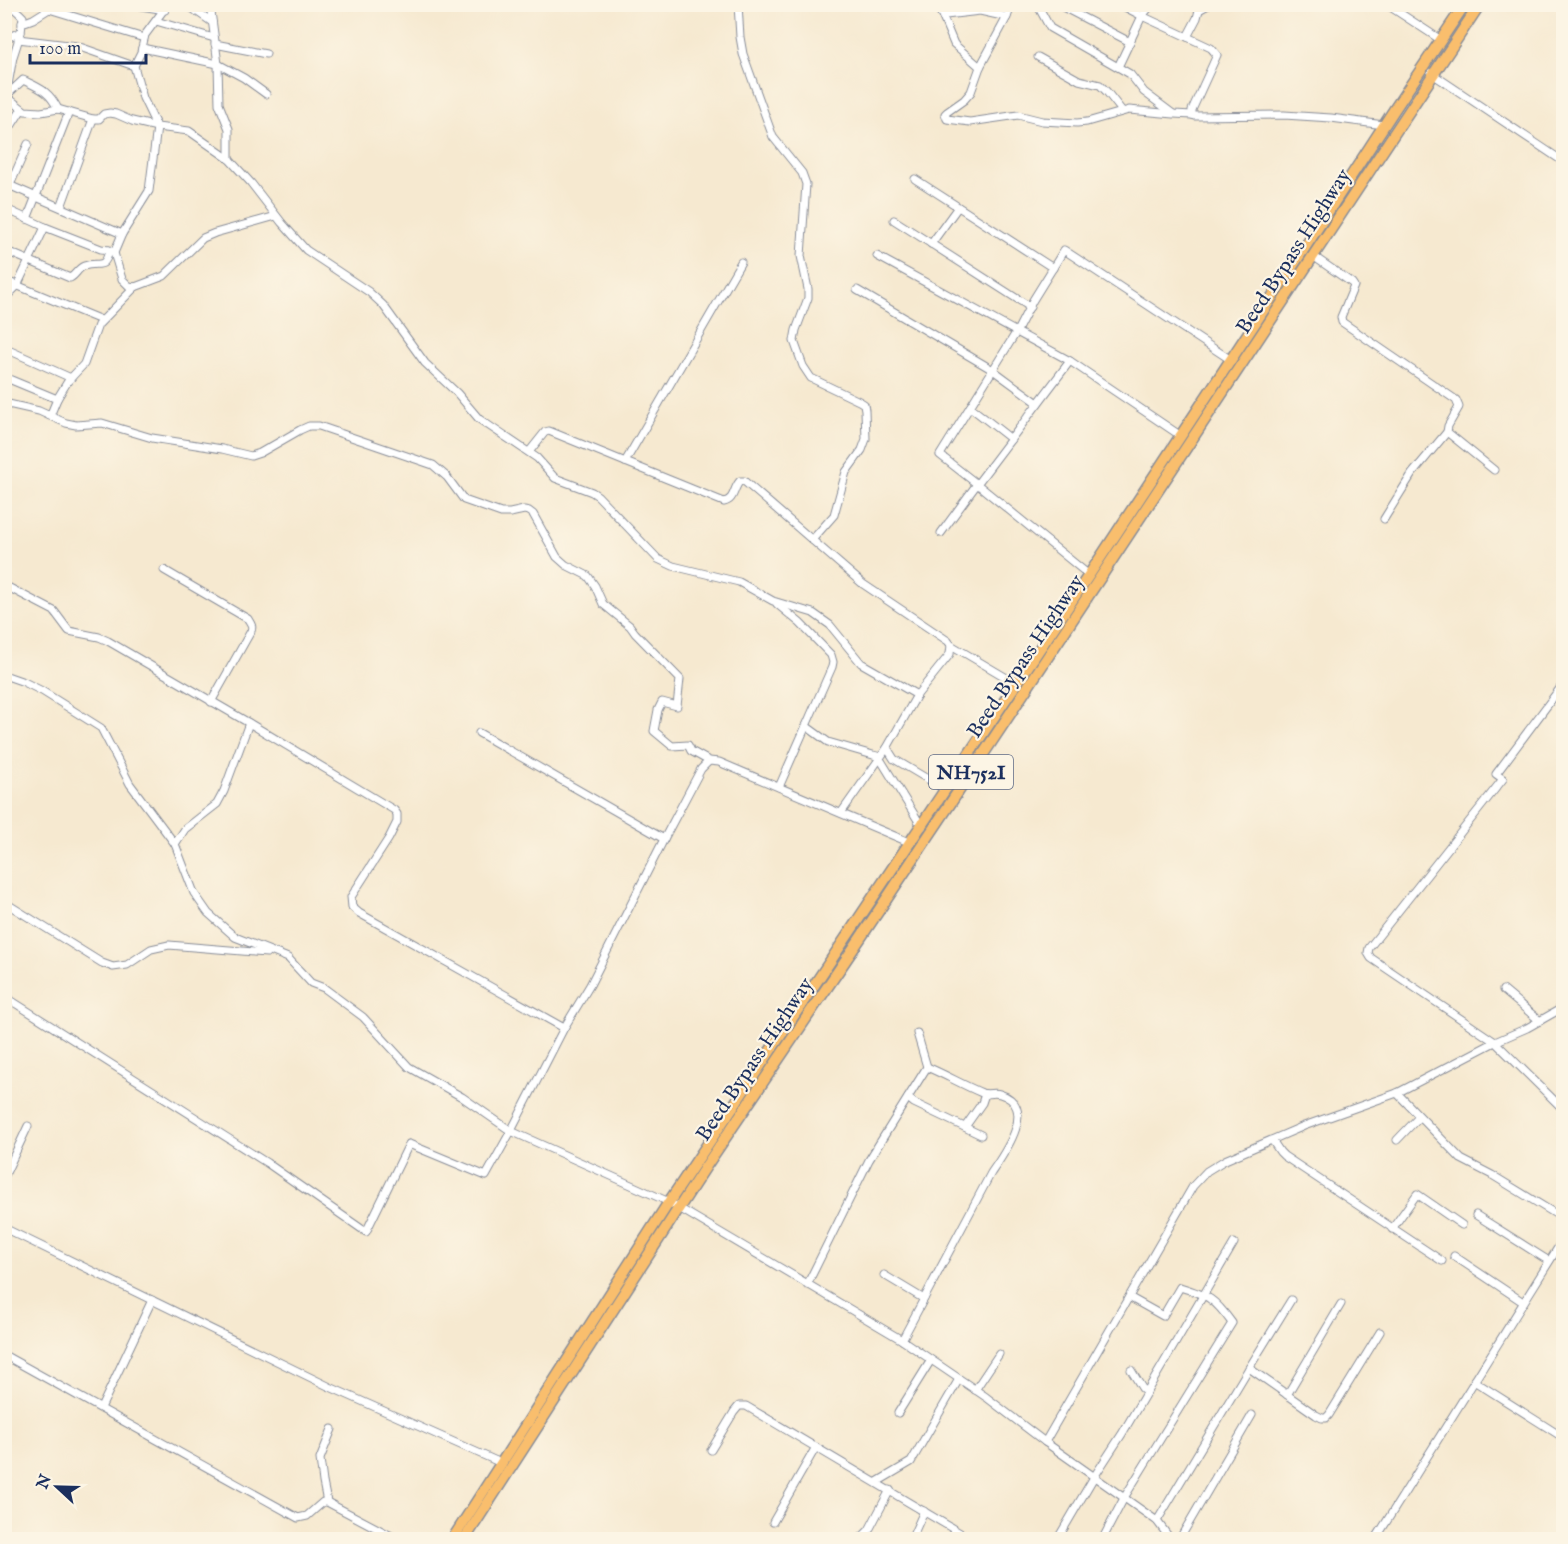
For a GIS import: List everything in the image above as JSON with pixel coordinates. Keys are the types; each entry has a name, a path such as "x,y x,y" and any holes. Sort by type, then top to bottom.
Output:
{"highway":[{"name":"Beed Bypass Highway","path":"452,1539 1465,4"},
{"name":"Beed Bypass Highway","path":"464,1539 674,1204 706,1166 855,945 1480,4"}],"street":[{"path":"5,96 22,22 19,12 9,4"},
{"path":"130,4 167,7"},
{"path":"186,4 212,21"},
{"path":"210,4 218,64 219,104 229,129 229,159"},
{"path":"738,4 743,54 773,137 802,173 806,184 801,256 808,298 794,341 803,366 811,378 859,401 864,404 865,410 866,439 862,450 846,472 834,515 812,540"},
{"path":"933,4 941,14 954,44 980,67"},
{"path":"971,4 980,11"},
{"path":"1012,4 980,67 971,92 947,112 945,117 947,119 970,122 1018,115 1042,121 1082,123 1129,110 1195,116 1284,115 1384,125"},
{"path":"1037,4 1050,28 1133,77 1144,92 1174,114"},
{"path":"1057,4 1130,42"},
{"path":"1119,4 1211,48 1217,55 1192,110 1192,115"},
{"path":"1118,67 1142,16 1152,4"},
{"path":"1193,4 1199,10"},
{"path":"1187,37 1199,10 1210,4"},
{"path":"1386,4 1441,40"},
{"path":"22,22 33,19 50,7 144,38"},
{"path":"4,250 70,278 81,267 101,265 106,261 149,191 157,127 142,94 134,66 144,38 167,7"},
{"path":"941,14 950,16 980,11 1007,17"},
{"path":"156,21 215,41 266,54"},
{"path":"4,41 11,36 20,35 78,46 134,66"},
{"path":"142,48 218,64 244,78 266,94"},
{"path":"1038,57 1079,80 1100,85 1122,111"},
{"path":"1422,68 1563,162"},
{"path":"5,96 23,80 40,87 51,96 58,109"},
{"path":"5,96 22,109 33,112 58,109 93,119 99,119 110,113 132,121 189,132 229,159 306,250 369,292 382,304 425,363 457,393 478,419 540,460 555,478 598,496 658,559 673,566 739,582 772,601 800,622 831,655 833,662 779,787"},
{"path":"4,137 22,109"},
{"path":"27,219 69,112"},
{"path":"61,207 93,119"},
{"path":"28,144 7,184 122,234"},
{"path":"915,179 1053,268"},
{"path":"931,244 958,207"},
{"path":"4,208 45,227 111,251"},
{"path":"51,416 57,399 84,364 95,330 101,320 135,287 164,276 203,238 215,232 276,216"},
{"path":"894,220 1030,307"},
{"path":"4,298 17,286 45,227"},
{"path":"1089,575 940,455 1064,250 1231,360"},
{"path":"111,251 122,279 129,286 135,287"},
{"path":"877,256 1070,361 1181,436"},
{"path":"1313,256 1354,286 1341,317 1342,322 1456,400 1459,407 1447,432 1412,474 1384,519"},
{"path":"625,462 741,262"},
{"path":"4,280 101,320"},
{"path":"857,290 993,370 1038,403"},
{"path":"4,348 71,378"},
{"path":"941,533 1070,361"},
{"path":"4,377 57,399"},
{"path":"4,403 39,411 66,423 76,425 102,423 152,438 222,449 250,456 260,453 309,426 319,426 433,465 447,477 460,496 470,503 506,514 529,511 533,514 557,557 566,565 588,576 603,604 630,626 680,679 677,706 662,702 654,731 672,746 688,745 691,751 709,761 719,762 911,843"},
{"path":"970,407 1011,439"},
{"path":"530,453 545,432 549,431 724,502 731,499 737,483 744,481 863,584 951,645 1017,684"},
{"path":"1447,432 1494,470"},
{"path":"164,570 248,619 251,623 251,631 211,702"},
{"path":"4,585 54,611 69,631 104,638 394,810 398,814 397,822 351,897 352,907 564,1028"},
{"path":"772,601 813,613 822,618 861,663 917,695"},
{"path":"841,813 880,759 917,695 950,654 951,645"},
{"path":"4,675 42,691 102,728 130,784 175,844 194,893 208,913 235,937 288,958 311,984 324,988 363,1017 409,1067 462,1097 511,1131 674,1204 902,1341 975,1390 1157,1521 1171,1539"},
{"path":"1563,683 1496,774 1503,779 1369,948 1368,953 1371,958 1495,1042 1563,1110"},
{"path":"175,844 185,829 213,808 221,797 249,723"},
{"path":"806,726 828,742 880,759 921,827"},
{"path":"479,733 664,838"},
{"path":"887,748 894,759 946,790"},
{"path":"4,996 267,1163 366,1232 409,1144 486,1176 564,1028 590,985 701,769 709,761"},
{"path":"4,902 102,963 114,967 127,965 151,949 169,945 272,953"},
{"path":"1503,990 1540,1020"},
{"path":"1045,1442 1198,1179 1216,1165 1304,1126 1397,1093 1563,1006"},
{"path":"807,1285 869,1160 927,1067 916,1033"},
{"path":"902,1341 1017,1126 1017,1110 1011,1100 999,1094 985,1094 927,1067"},
{"path":"1397,1093 1461,1160 1492,1175 1563,1219"},
{"path":"965,1127 982,1103 985,1094"},
{"path":"908,1098 981,1135"},
{"path":"1396,1140 1419,1117"},
{"path":"4,1177 28,1126"},
{"path":"1272,1140 1280,1152 1442,1261"},
{"path":"1392,1229 1417,1194 1462,1225"},
{"path":"1476,1215 1549,1262"},
{"path":"4,1228 330,1388 501,1463"},
{"path":"1375,1539 1563,1238"},
{"path":"1057,1539 1122,1434 1234,1243"},
{"path":"1454,1256 1523,1302"},
{"path":"884,1275 924,1299"},
{"path":"1102,1539 1124,1498 1232,1323 1219,1305 1204,1294 1179,1287 1163,1316 1129,1297"},
{"path":"101,1408 152,1300"},
{"path":"1157,1521 1291,1300"},
{"path":"1287,1395 1341,1304"},
{"path":"1249,1368 1316,1415 1326,1418 1380,1332"},
{"path":"4,1354 298,1518 307,1516 323,1502 327,1502 399,1539"},
{"path":"975,1390 999,1354"},
{"path":"898,1413 931,1360"},
{"path":"1131,1370 1147,1392"},
{"path":"877,1482 911,1462 958,1379"},
{"path":"1474,1381 1563,1438"},
{"path":"711,1450 734,1412 739,1406 746,1406 972,1539"},
{"path":"1179,1539 1252,1415"},
{"path":"327,1502 320,1459 332,1429"},
{"path":"773,1522 816,1447"},
{"path":"859,1539 869,1530 890,1490"},
{"path":"911,1539 924,1510"}]}
